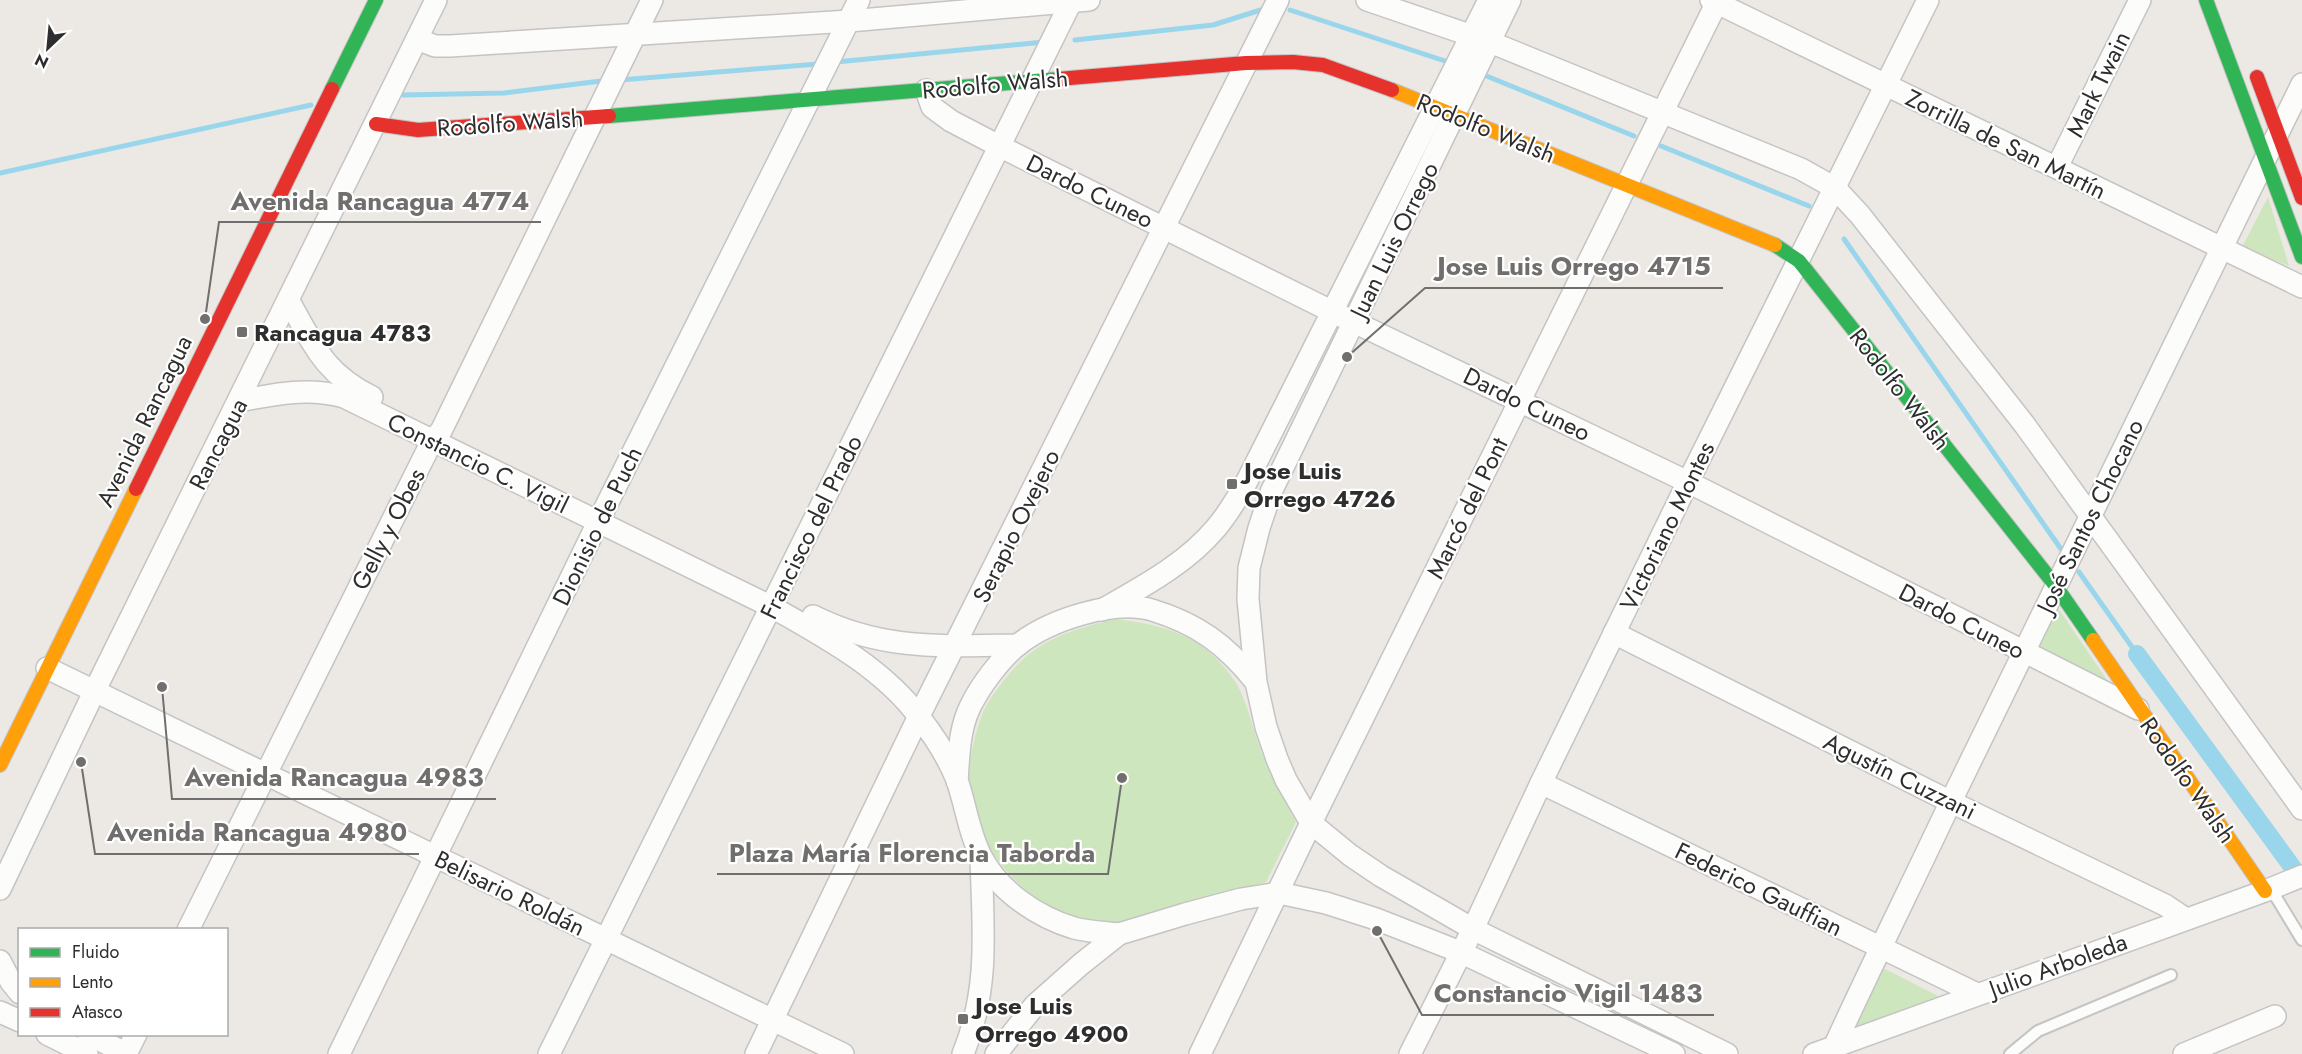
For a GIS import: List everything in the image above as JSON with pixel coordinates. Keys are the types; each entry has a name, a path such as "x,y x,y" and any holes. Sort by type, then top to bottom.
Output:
{"street":[{"name":"Avenida Rancagua","path":"0,765 376,0"},
{"name":"Rancagua","path":"0,889 95,690 436,0"},
{"name":"Gelly y Obes","path":"189,928 597,117 652,0"},
{"name":"Dionisio de Puch","path":"339,1054 601,517 859,0"},
{"path":"417,39 435,46 450,46 849,21 1077,0"},
{"name":"Francisco del Prado","path":"549,1054 999,146 1077,0"},
{"name":"Serapio Ovejero","path":"756,1054 919,717 1278,0"},
{"path":"1367,0 1480,39 1662,112 1801,169 1835,188 1860,215 2024,424 2302,809"},
{"name":"Juan Luis Orrego","path":"1311,823 1286,780 1266,727 1256,682 1248,599 1249,568 1271,492 1455,115 1480,39 1489,0"},
{"name":"Juan Luis Orrego","path":"1102,610 1149,583 1188,556 1216,528 1247,481 1434,106 1510,0"},
{"name":"Victoriano Montes","path":"1410,1054 1473,929 1541,783 1688,482 1928,0"},
{"name":"Mark Twain","path":"2056,168 2140,0"},
{"path":"2206,0 2302,257"},
{"name":"Zorrilla de San Martín","path":"1715,1 2302,286"},
{"name":"Marcó del Pont","path":"1279,893 1311,823 1715,1"},
{"name":"Rodolfo Walsh","path":"376,124 418,130 808,101 1246,63 1293,62 1323,65 1434,106 1772,243 1799,261 2055,585 2139,709 2268,890"},
{"path":"2253,66 2302,198"},
{"name":"José Santos Chocano","path":"1834,1047 2055,585 2302,84"},
{"name":"Dardo Cuneo","path":"926,90 932,107 951,121 999,146 1331,311 1688,482 2139,709"},
{"name":"Constancio C. Vigil","path":"289,301 320,355 333,372 350,386 436,436"},
{"name":"Constancio C. Vigil","path":"239,401 307,391 344,398 436,436 773,602 840,630 893,643 956,646 1018,645"},
{"name":"Constancio C. Vigil","path":"773,602 862,662 901,695 919,717 938,743 957,781 981,858 995,879 1008,891 1046,917 1075,928 1119,934"},
{"path":"957,781 960,736 970,706 988,677 1018,645 1066,619 1102,610 1130,608 1150,610 1183,622 1214,638 1236,657 1256,682"},
{"name":"Agustín Cuzzani","path":"1614,633 1951,802 2165,905 2186,919"},
{"name":"Belisario Roldán","path":"47,668 843,1054"},
{"name":"Federico Gauffian","path":"1541,783 1977,994"},
{"path":"1311,823 1350,855 1381,876 1473,929 1727,1054"},
{"path":"963,1054 976,1017 982,988 984,957 981,858"},
{"name":"Julio Arboleda","path":"1814,1054 2302,876"},
{"path":"1200,1054 1279,893"},
{"path":"996,1054 1035,1005 1119,934 1196,911 1279,893 1326,903 1376,919 1460,952 1674,1054"},
{"path":"0,961 18,991"},
{"path":"0,990 18,999"},
{"path":"0,1012 18,1020"},
{"path":"2184,1054 2275,1016"},
{"path":"49,1036 87,1054"},
{"path":"90,1036 126,1054 135,1036"}],"lane":[{"path":"2268,890 2302,940"},
{"path":"2010,1054 2038,1031 2171,975"}],"green space":[{"path":"2268,197 2289,266 2242,247"},
{"path":"2056,605 2111,686 2037,651"},
{"path":"1116,619 1153,625 1185,636 1212,655 1225,668 1240,690 1263,756 1296,822 1266,882 1151,917 1125,922 1099,923 1063,914 1031,895 1013,878 992,851 976,821 970,799 969,779 973,745 982,715 1002,682 1029,654 1049,641 1082,628"},
{"path":"1881,967 1940,997 1849,1031"}],"waterway":[{"path":"1075,40 1213,25 1267,8"},
{"path":"1290,10 1445,61"},
{"path":"836,62 1044,42"},
{"path":"620,80 818,64"},
{"path":"1484,75 1634,136"},
{"path":"403,95 504,93 601,81"},
{"path":"0,173 311,105"},
{"path":"1661,146 1809,206"},
{"path":"1844,239 2061,549"},
{"path":"2079,572 2137,654"},
{"path":"2137,654 2293,868"}],"traffic: fast":[{"path":"332,89 376,0"},
{"path":"2206,0 2302,257"},
{"path":"609,116 1058,79"},
{"path":"1775,245 1799,261 2055,585 2093,640"}],"traffic: slow":[{"path":"1392,90 1775,245"},
{"path":"0,765 136,489"},
{"path":"2093,640 2265,891"}],"traffic: jam":[{"path":"1058,79 1246,63 1293,62 1323,65 1392,90"},
{"path":"2257,77 2302,198"},
{"path":"136,489 332,89"},
{"path":"376,124 418,130 609,116"}],"place":[{"name":"Avenida Rancagua 4774","path":"205,319"},
{"name":"Rancagua 4783","path":"242,332"},
{"name":"Jose Luis Orrego 4715","path":"1347,357"},
{"name":"Jose Luis Orrego 4726","path":"1232,484"},
{"name":"Avenida Rancagua 4983","path":"162,687"},
{"name":"Avenida Rancagua 4980","path":"81,762"},
{"name":"Plaza María Florencia Taborda","path":"1122,778"},
{"name":"Constancio Vigil 1483","path":"1377,931"},
{"name":"Jose Luis Orrego 4900","path":"963,1019"}]}
